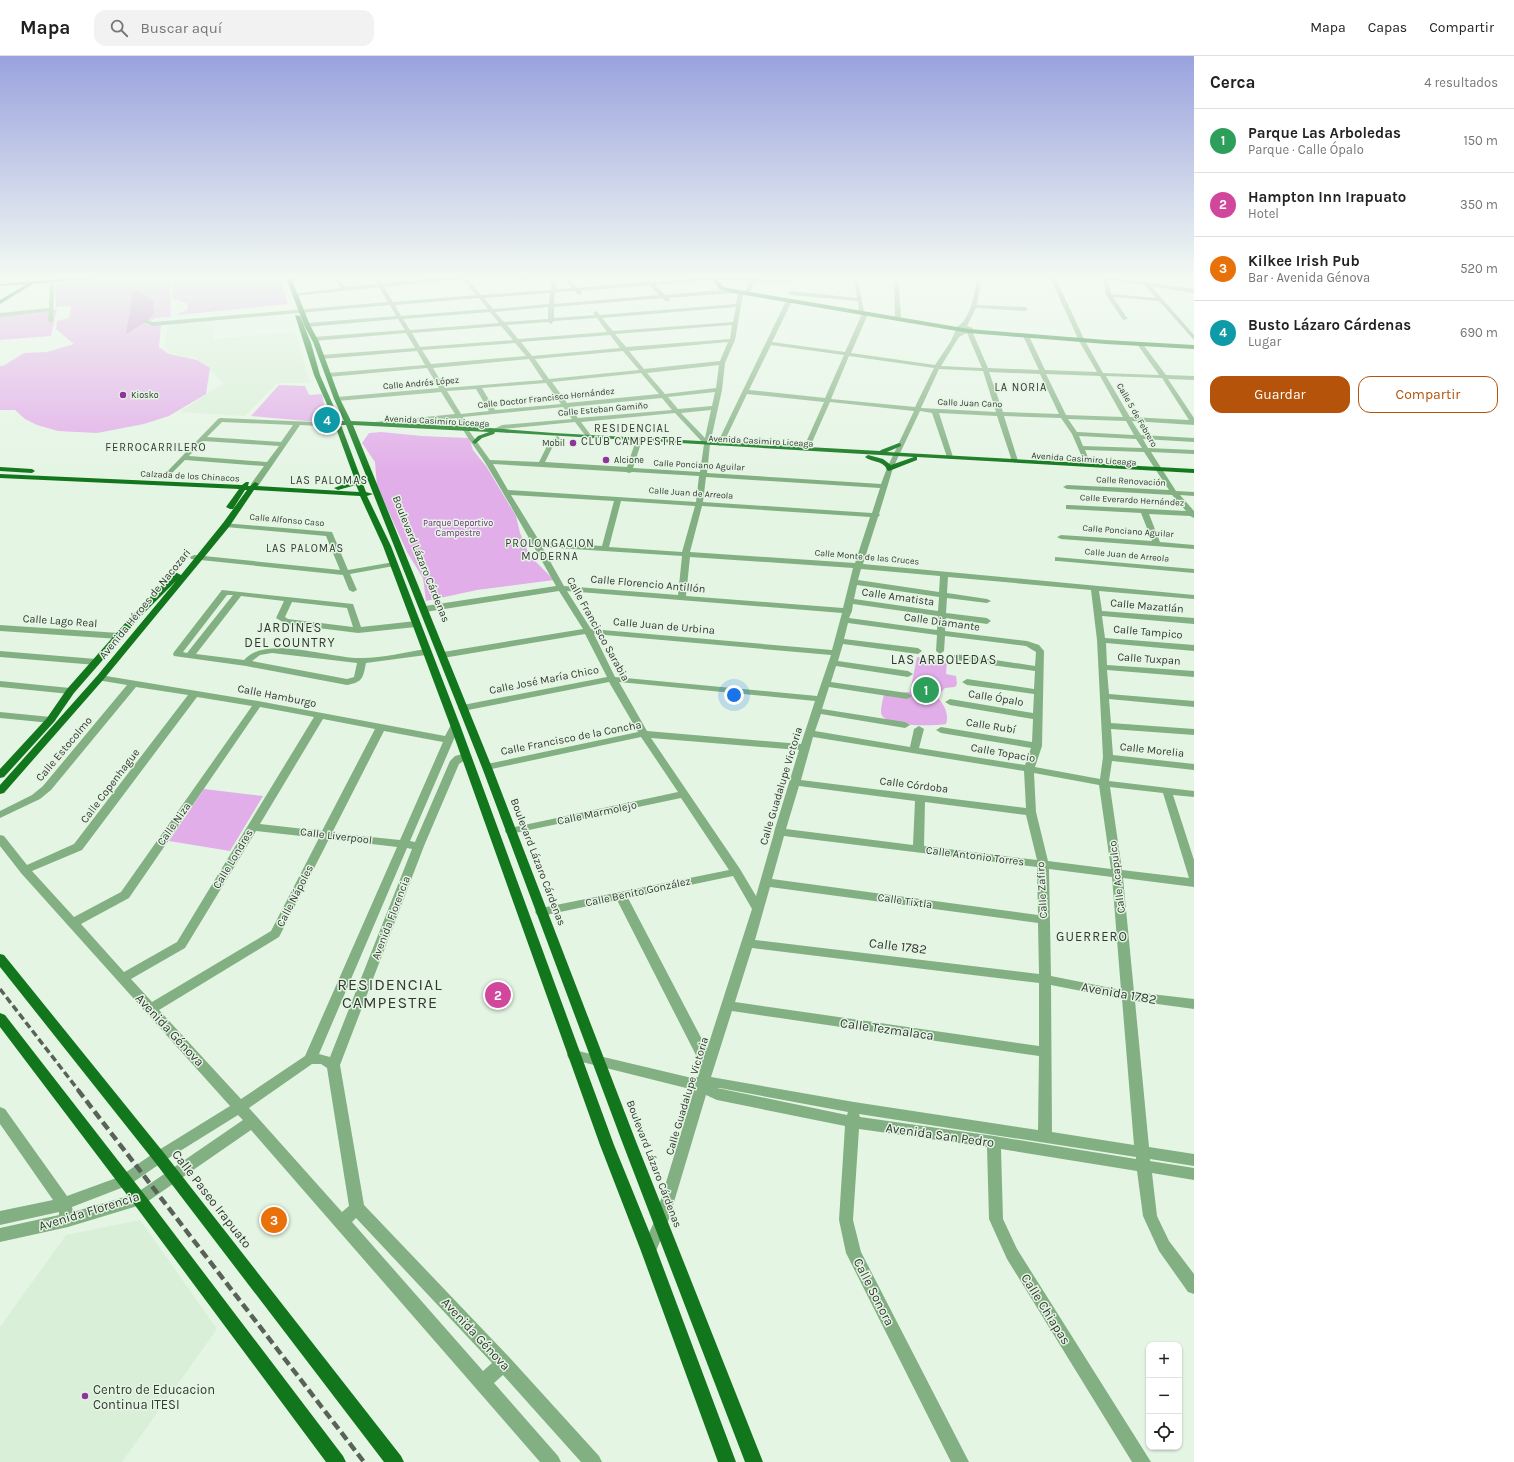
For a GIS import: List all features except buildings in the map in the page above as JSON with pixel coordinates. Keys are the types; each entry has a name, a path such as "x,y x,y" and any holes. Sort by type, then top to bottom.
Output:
{"main road":[{"name":"Boulevard Lázaro Cárdenas","path":"307,341 317,374 367,505 387,546 455,725 607,1145 649,1251 727,1462"},
{"name":"Boulevard Lázaro Cárdenas","path":"315,341 337,399 355,437 487,767 510,831 660,1222 754,1462"},
{"path":"1101,341 1194,346"},
{"path":"1108,341 1194,346"},
{"name":"Avenida Casimiro Liceaga","path":"337,424 465,428"},
{"name":"Avenida Casimiro Liceaga","path":"348,424 382,427 465,428 556,438 638,443 720,444 806,449 867,454 894,459 1160,471 1194,471"},
{"path":"355,437 366,429 382,427"},
{"path":"475,442 480,436 492,432"},
{"name":"Avenida Casimiro Liceaga","path":"492,432 867,454"},
{"path":"867,454 886,450 894,459 901,463 915,459"},
{"path":"867,454 883,461 894,459"},
{"name":"Avenida Casimiro Liceaga","path":"894,459 950,457 1088,465 1194,475"},
{"name":"Calzada de los Chinacos","path":"0,469 164,478 248,486"},
{"name":"Calzada de los Chinacos","path":"0,476 363,492 377,491"},
{"path":"338,491 359,481"},
{"name":"Avenida Héroes de Nacozari","path":"0,776 51,720 70,691 119,636 226,525 248,486"},
{"name":"Avenida Héroes de Nacozari","path":"0,791 100,678 196,557 235,500 248,486"},
{"path":"338,491 367,505"},
{"name":"Calle Paseo Irapuato","path":"0,958 159,1157 395,1462"},
{"path":"0,1018 139,1199 337,1462"}],"street":[{"name":"Calle Francisco Sarabia","path":"415,341 465,428 488,462 537,544 561,588 588,631 612,679 644,734 736,872 757,908"},
{"path":"517,341 590,438"},
{"path":"321,357 522,341"},
{"path":"617,341 676,411 707,445"},
{"path":"328,375 725,341"},
{"path":"682,598 686,553 699,504 707,445 719,390 722,363 732,341"},
{"path":"806,449 852,341"},
{"name":"Calle Guadalupe Victoria","path":"649,1251 660,1222 698,1084 708,1065 748,943 794,782 836,653 848,611 858,566 894,459 916,409 937,367 956,341"},
{"path":"970,341 986,370 1015,461"},
{"path":"1028,341 1063,416 1075,434 1088,465"},
{"name":"Calle 5 de Febrero","path":"1083,341 1146,450 1174,493 1194,515"},
{"path":"720,444 770,343 937,367 1044,373 1194,378"},
{"path":"1140,344 1194,423"},
{"name":"Calle Andrés López","path":"337,399 444,391 722,363"},
{"path":"478,387 492,413"},
{"name":"Calle Doctor Francisco Hernández","path":"374,424 492,413 662,394 719,390"},
{"name":"Calle Juan Cano","path":"746,392 935,411 1194,423"},
{"name":"Calle Esteban Gamiño","path":"492,432 502,427 715,408"},
{"path":"935,411 950,457"},
{"name":"Avenida Casimiro Liceaga","path":"202,439 220,420 337,424"},
{"name":"Avenida Héroes de Nacozari","path":"248,486 270,464 298,423"},
{"path":"1075,434 1194,440"},
{"path":"540,464 549,447 556,438"},
{"path":"164,478 202,439 283,444"},
{"path":"629,471 638,443"},
{"path":"1081,448 1194,452"},
{"path":"183,458 270,464"},
{"name":"Calle Ponciano Aguilar","path":"488,462 885,486"},
{"name":"Calle Renovación","path":"1067,487 1194,494"},
{"name":"Calle Juan de Arreola","path":"505,492 876,515"},
{"path":"605,550 618,499"},
{"name":"Calle Everardo Hernández","path":"1069,507 1194,515"},
{"path":"1144,512 1156,543"},
{"name":"Calle Alfonso Caso","path":"226,525 329,534 345,573"},
{"name":"Calle Ponciano Aguilar","path":"1061,536 1194,547"},
{"name":"Calle Monte de las Cruces","path":"537,544 605,550 686,553 858,566 1194,597"},
{"path":"196,557 345,573 394,564"},
{"name":"Calle Juan de Arreola","path":"1058,559 1194,571"},
{"path":"345,573 353,590"},
{"path":"940,651 944,574"},
{"path":"855,582 987,601"},
{"name":"Calle Florencio Antillón","path":"425,609 561,588 848,611"},
{"name":"Calle Acapulco","path":"1095,588 1101,640 1108,757 1104,783 1117,873 1143,1159 1150,1216 1164,1246 1194,1287"},
{"path":"358,630 350,606 225,592 177,654 246,663 347,682 354,681 358,678 362,661"},
{"path":"190,655 238,594"},
{"path":"289,600 280,618 282,620 358,630 416,624"},
{"name":"Calle Amatista","path":"848,611 942,614 988,621"},
{"name":"Calle Diamante","path":"848,611 941,633 1027,644 1036,647"},
{"name":"Calle Mazatlán","path":"1098,613 1194,621"},
{"name":"Calle Lago Real","path":"0,628 119,636"},
{"name":"Calle Juan de Urbina","path":"443,655 588,631 836,653"},
{"name":"Calle Tampico","path":"1101,640 1194,648"},
{"path":"839,641 918,652"},
{"name":"Calle Zafiro","path":"1036,647 1040,651 1037,746 1029,769 1031,812 1042,864 1046,1052 1045,1137"},
{"path":"246,663 254,654 266,650 362,661 426,652"},
{"path":"0,654 96,662"},
{"path":"956,657 1039,669"},
{"path":"832,663 908,674"},
{"name":"Calle Tuxpan","path":"1102,667 1194,674"},
{"name":"Calle Hamburgo","path":"100,678 258,704 450,740"},
{"name":"Calle José María Chico","path":"463,708 612,679 822,699"},
{"path":"967,682 1039,692"},
{"name":"Calle Estocolmo","path":"0,814 36,797 47,788 134,683"},
{"path":"0,684 70,691"},
{"path":"826,684 906,696"},
{"name":"Calle Copenhague","path":"25,870 78,847 195,693"},
{"path":"1105,696 1194,704"},
{"name":"Calle Ópalo","path":"950,702 1038,717"},
{"name":"Calle Niza","path":"73,923 125,895 258,704"},
{"path":"818,711 905,724"},
{"path":"0,715 51,720"},
{"name":"Calle Londres","path":"123,978 181,945 320,716"},
{"name":"Avenida Florencia","path":"0,1218 64,1204 124,1181 159,1157 240,1107 310,1059 403,844 450,740 455,725"},
{"path":"1105,726 1194,732"},
{"name":"Calle Nápoles","path":"150,1009 275,934 380,728"},
{"path":"914,750 919,729"},
{"name":"Calle Rubí","path":"941,730 1037,746"},
{"name":"Calle Topacio","path":"809,733 1029,769 1104,783 1194,794"},
{"name":"Calle Francisco de la Concha","path":"487,767 644,734 805,747"},
{"name":"Avenida Florencia","path":"333,1064 418,846 454,762 459,758 466,756"},
{"name":"Calle Morelia","path":"1108,757 1194,767"},
{"name":"Calle Córdoba","path":"794,782 1031,812"},
{"path":"1167,791 1194,878"},
{"name":"Calle Marmolejo","path":"510,831 684,794"},
{"path":"918,849 920,797"},
{"name":"Calle Liverpool","path":"253,827 418,846"},
{"name":"Calle Antonio Torres","path":"779,832 1194,883"},
{"name":"Avenida Génova","path":"0,839 25,870 253,1121 552,1462"},
{"name":"Calle Benito González","path":"541,912 736,872"},
{"name":"Calle Tixtla","path":"765,882 1044,920"},
{"path":"621,896 708,1065"},
{"name":"Calle 1782","path":"748,943 1044,979"},
{"name":"Avenida 1782","path":"1044,979 1129,996 1194,1004"},
{"name":"Calle Tezmalaca","path":"728,1006 1046,1052"},
{"name":"Avenida San Pedro","path":"574,1055 698,1084 717,1094 853,1115 994,1142 1143,1159 1194,1160"},
{"path":"310,1059 323,1059 333,1064 357,1208 341,1222"},
{"path":"0,1113 64,1204 68,1220"},
{"name":"Avenida San Pedro","path":"853,1115 1045,1137 1143,1159 1194,1174"},
{"name":"Calle Sonora","path":"853,1115 846,1220 854,1253 960,1462"},
{"name":"Avenida Florencia","path":"0,1235 68,1220 139,1199 253,1121"},
{"name":"Calle Chiapas","path":"994,1142 996,1218 1012,1254 1142,1462"},
{"name":"Avenida Génova","path":"357,1208 504,1364 593,1462"},
{"path":"482,1383 504,1364"}],"shaded area":[{"path":"165,341 298,341 310,383 277,383 245,416 180,412 223,383 195,357 170,353 164,347"},
{"name":"Centro de Educacion Continua ITESI","path":"140,1220 217,1329 122,1462 0,1462 0,1327 66,1235"}],"green space":[{"path":"70,341 160,341 159,347 169,354 197,360 210,368 206,394 169,416 144,424 97,433 58,431 37,425 25,419 15,410 0,410 0,366 3,366 24,353 47,352 74,344"},
{"path":"279,385 305,386 309,395 322,394 328,423 251,416"},
{"name":"Parque Deportivo Campestre","path":"381,432 422,436 469,438 473,450 486,466 516,516 520,533 530,556 554,580 477,590 426,601 423,578 407,552 377,486 375,462 362,443 369,433"},
{"path":"917,657 947,661 946,674 956,676 957,684 955,687 945,688 939,694 939,699 947,714 946,724 910,725 890,721 883,717 881,712 884,694 910,692"},
{"path":"204,789 263,796 230,851 169,841"}],"railway":[{"path":"0,989 79,1091"},
{"path":"78,1090 364,1462"}],"place":[{"name":"Kiosko","path":"123,395"},
{"name":"Busto Lázaro Cárdenas","path":"327,420"},
{"name":"Mobil","path":"573,443"},
{"name":"Alcione","path":"606,460"},
{"name":"Parque Las Arboledas","path":"926,690"},
{"name":"Hampton Inn Irapuato","path":"498,995"},
{"name":"Kilkee Irish Pub","path":"274,1220"},
{"name":"Centro de Educacion Continua ITESI","path":"85,1396"}],"district":[{"name":"LA NORIA","path":"1021,387"},
{"name":"RESIDENCIAL CLUB CAMPESTRE","path":"632,434"},
{"name":"FERROCARRILERO","path":"156,447"},
{"name":"LAS PALOMAS","path":"329,480"},
{"name":"LAS PALOMAS","path":"305,548"},
{"name":"PROLONGACION MODERNA","path":"550,549"},
{"name":"JARDINES DEL COUNTRY","path":"290,634"},
{"name":"LAS ARBOLEDAS","path":"944,659"},
{"name":"GUERRERO","path":"1092,936"},
{"name":"RESIDENCIAL CAMPESTRE","path":"390,993"}]}
